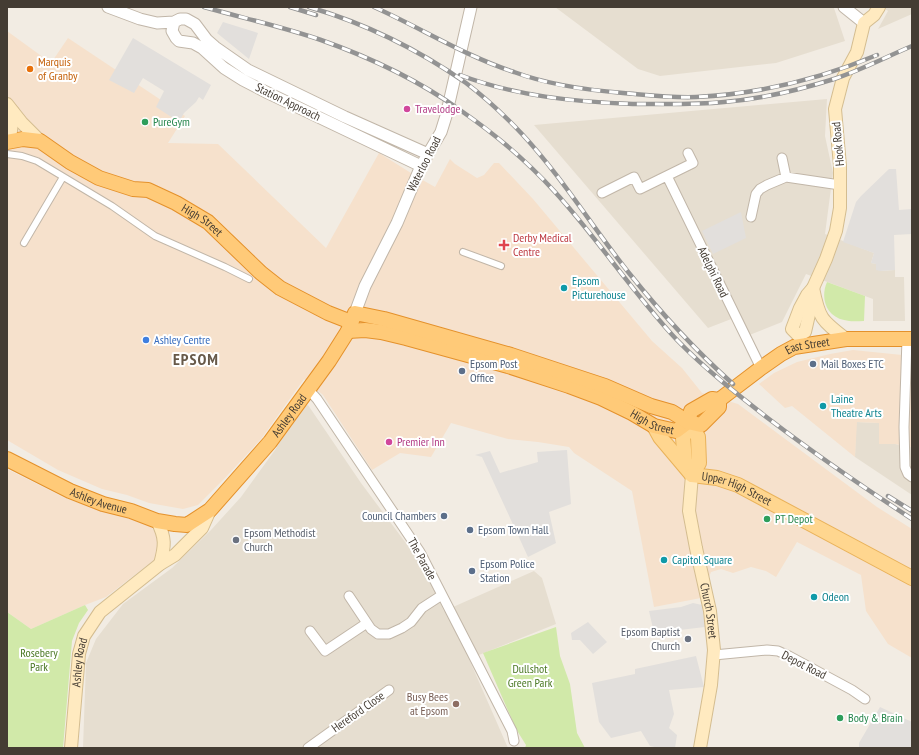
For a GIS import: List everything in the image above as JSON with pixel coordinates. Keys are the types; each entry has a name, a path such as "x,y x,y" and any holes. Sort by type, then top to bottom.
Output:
{"highway":[{"path":"8,145 23,139 40,141"},
{"name":"High Street","path":"40,141 70,162 98,178 133,189 148,190 176,203 208,222 261,273 280,288 328,313 352,322 365,330 406,338 508,366 601,398 632,413 654,426 676,431 688,422 672,412 651,406 605,386 512,355 384,319 352,322"},
{"name":"Ashley Road","path":"195,521 210,510 270,442 329,361 352,322"},
{"name":"East Street","path":"688,422 701,425 719,407 719,400 796,341 909,339"},
{"name":"Ashley Avenue","path":"7,459 70,491 103,504 131,511 157,521 179,525 187,525 195,521"}],"main road":[{"path":"864,23 874,15 879,7"},
{"name":"Hook Road","path":"796,341 792,329 794,323 807,295 813,288 826,259 836,231 840,208 840,166 835,109 843,78 857,52 864,23"},
{"path":"9,108 40,141"},
{"path":"8,145 9,108"},
{"path":"813,288 818,312 832,328 846,339"},
{"name":"Upper High Street","path":"688,422 683,438 683,445 685,461 692,475 716,478 738,485 912,578"},
{"path":"654,426 660,437 692,475"},
{"name":"Church Street","path":"692,475 689,511 710,611 714,655 711,685 700,748"},
{"name":"Ashley Road","path":"71,748 79,654 84,636 100,612 160,564 175,556 202,528 210,510"},
{"path":"157,521 164,538 165,548 160,564"}],"street":[{"name":"Station Approach","path":"108,7 140,19 157,23 174,22 182,18 190,21 215,46 248,70 345,117 428,154"},
{"name":"Waterloo Road","path":"352,322 365,286 396,223 421,166 440,132 446,116 471,7"},
{"path":"844,7 864,23"},
{"name":"Station Approach","path":"174,22 172,31 179,41 196,44 224,68 243,80 421,166"},
{"path":"8,145 22,156 37,161 112,206 155,236 249,279"},
{"path":"602,193 634,177 640,189 693,163 688,153"},
{"path":"782,158 786,177"},
{"name":"Adelphi Road","path":"666,176 761,368"},
{"path":"24,243 63,177"},
{"path":"751,217 756,194 760,189 786,177 840,185"},
{"path":"463,252 501,266"},
{"path":"909,339 904,427 905,468 912,478"},
{"name":"The Parade","path":"308,389 317,399 420,552 512,731 514,741"},
{"path":"349,596 371,629 378,634 389,634 411,622 422,608 442,595"},
{"path":"310,631 325,651 367,623"},
{"name":"Depot Road","path":"714,655 767,650 778,651 865,699"},
{"name":"Hereford Close","path":"308,748 389,690"}],"shaded area":[{"path":"555,7 835,7 834,8 845,41 776,63 660,76 638,69"},
{"path":"883,7 912,7 912,14 878,29 888,11"},
{"path":"223,22 258,33 249,59 217,33"},
{"path":"7,31 51,63 68,38 185,116 168,143 218,144 326,248 379,153 435,187 450,159 455,164 477,178 484,175 494,163 499,163 533,199 652,341 682,368 702,393 738,404 877,507 912,529 912,658 888,644 866,611 861,575 797,542 776,577 766,571 751,567 733,573 721,569 711,572 701,598 654,607 632,491 574,453 569,447 508,439 451,423 431,457 400,453 372,470 323,395 304,379 261,439 225,478 198,505 183,509 149,503 127,495 102,489 58,470 7,440"},
{"path":"133,38 211,85 203,100 199,97 196,102 184,113 179,122 156,107 164,91 143,78 134,93 109,80"},
{"path":"827,99 825,136 833,173 825,234 874,253 871,263 877,264 881,271 895,270 895,277 904,277 905,321 873,321 873,299 806,274 782,322 747,336 739,316 708,328 534,125"},
{"path":"889,169 896,169 899,210 912,209 912,234 894,235 895,270 880,271 876,270 876,264 871,263 874,253 843,242 856,202"},
{"path":"741,212 746,238 713,254 702,231"},
{"path":"853,350 912,356 912,447 895,444 879,444 879,423 857,422 855,457 792,406 785,408 759,384 774,373 797,362"},
{"path":"308,405 361,483 420,562 444,611 534,571 542,578 556,624 469,659 508,748 83,748 86,663 96,639 123,604 172,568 211,530 241,497 275,450 300,408"},
{"path":"856,422 879,423 879,444 895,444 912,447 912,495 855,457"},
{"path":"567,450 571,504 549,512 556,543 528,557 482,457 475,455 490,451 500,473 538,462 537,452"},
{"path":"7,469 65,498 102,511 141,520 150,526 156,533 159,543 157,555 154,560 106,597 31,629 7,612"},
{"path":"693,603 702,605 705,627 654,633 649,611 681,607"},
{"path":"588,622 607,642 593,654 580,640 572,640 571,633"},
{"path":"696,656 704,687 669,690 674,714 669,728 677,735 675,748 659,748 650,746 641,731 611,738 599,722 592,683 635,674 635,669"},
{"path":"880,707 912,722 912,748 859,748 859,743"}],"green space":[{"path":"827,282 865,296 864,321 847,321 833,315 826,306 824,294"},
{"name":"Rosebery Park","path":"85,605 88,610 79,623 72,641 63,748 7,748 7,612 31,629"},
{"name":"Dullshot Green Park","path":"556,627 560,656 570,684 577,733 585,748 525,748 526,745 516,729 483,653"}],"railway":[{"path":"204,7 307,35 357,54 410,79 444,99 473,119 522,159 555,192 586,228 661,322 699,361 733,391 786,432 875,495 912,519"},
{"path":"290,7 316,15"},
{"path":"309,7 370,29 410,49 448,71 488,101 516,127 537,150 616,256 653,302 679,331 733,384"},
{"path":"374,7 478,58 527,77 554,84 609,92 687,97 742,93 811,78 855,64 877,55"},
{"path":"460,75 524,93 589,102 633,104 713,103 738,101 766,96 821,83 854,72 912,46"},
{"path":"888,496 912,511"}],"place":[{"name":"Marquis of Granby","path":"30,69"},
{"name":"Travelodge","path":"407,109"},
{"name":"PureGym","path":"145,122"},
{"name":"Derby Medical Centre","path":"504,245"},
{"name":"Epsom Picturehouse","path":"564,288"},
{"name":"Ashley Centre","path":"146,340"},
{"name":"Mail Boxes ETC","path":"813,364"},
{"name":"Epsom Post Office","path":"462,371"},
{"name":"Laine Theatre Arts","path":"823,406"},
{"name":"Premier Inn","path":"389,442"},
{"name":"Council Chambers","path":"444,516"},
{"name":"PT Depot","path":"767,519"},
{"name":"Epsom Town Hall","path":"470,530"},
{"name":"Epsom Methodist Church","path":"236,540"},
{"name":"Capitol Square","path":"664,560"},
{"name":"Epsom Police Station","path":"472,571"},
{"name":"Odeon","path":"814,597"},
{"name":"Epsom Baptist Church","path":"688,639"},
{"name":"Busy Bees at Epsom","path":"456,704"},
{"name":"Body & Brain","path":"840,718"}],"district":[{"name":"EPSOM","path":"196,359"}]}
